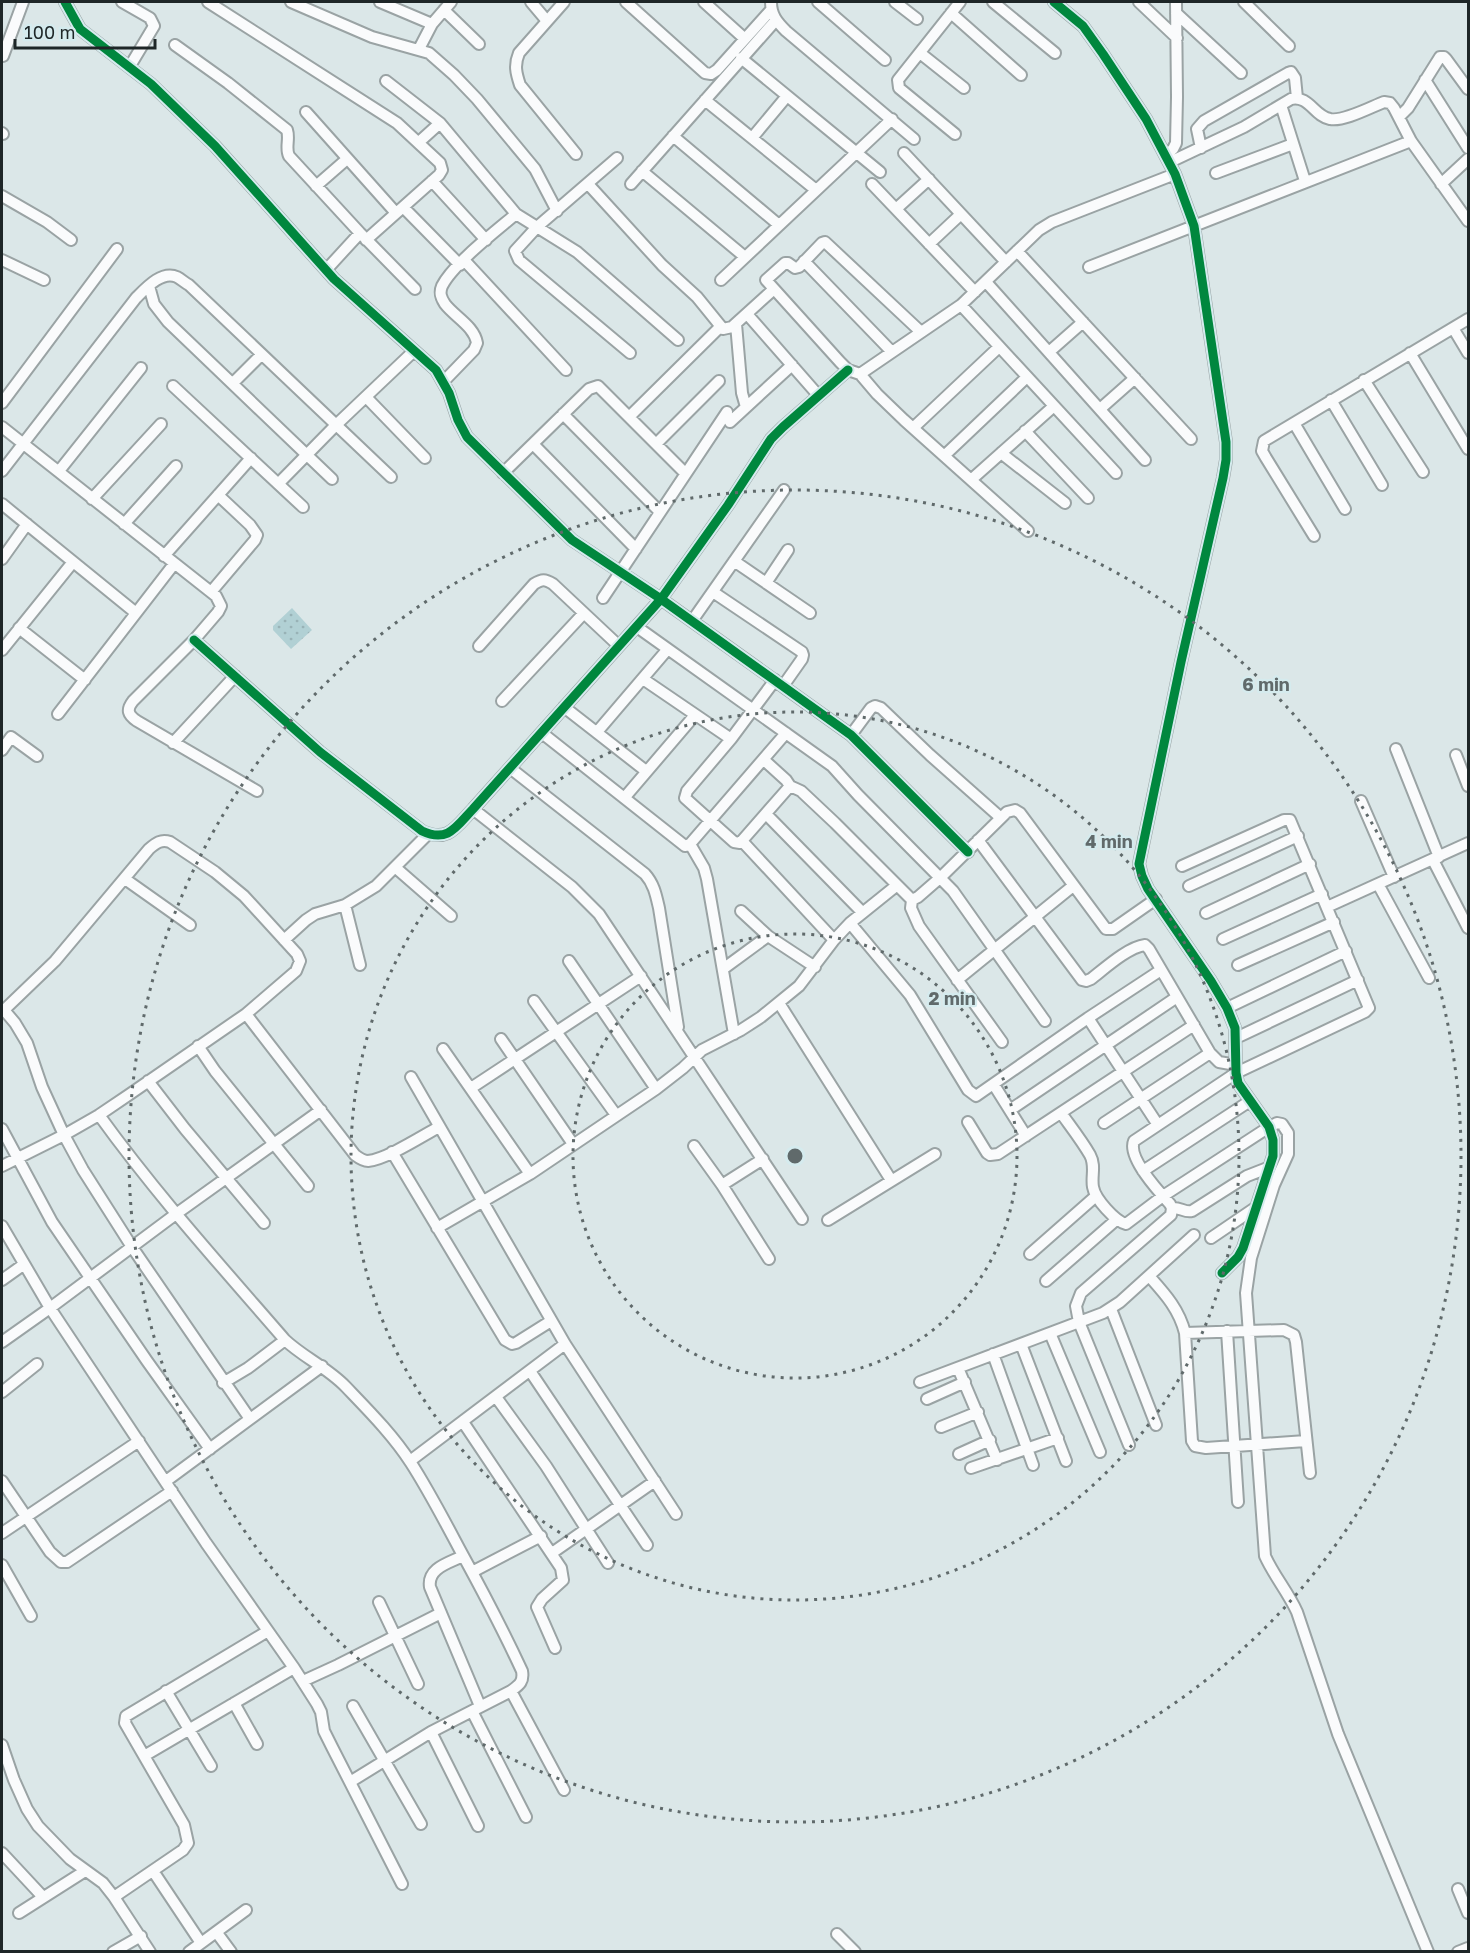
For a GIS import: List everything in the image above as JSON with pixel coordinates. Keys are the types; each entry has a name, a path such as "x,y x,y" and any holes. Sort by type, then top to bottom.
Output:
{"street":[{"path":"3,56 22,2"},
{"path":"122,2 150,18 154,26 130,66"},
{"path":"208,2 397,123 442,166 442,170 399,210 363,237 326,270"},
{"path":"291,2 372,37 429,53 477,99 535,169 557,210"},
{"path":"380,2 432,24"},
{"path":"531,2 547,21"},
{"path":"564,2 519,53 516,73 520,85 576,154"},
{"path":"626,2 705,73 711,74 772,11"},
{"path":"704,2 745,39"},
{"path":"818,2 885,60"},
{"path":"895,2 917,20"},
{"path":"955,134 899,88 898,80 960,2"},
{"path":"993,2 1055,52"},
{"path":"1054,2 1083,26 1104,54 1146,119 1175,174 1194,226 1226,442 1226,460 1139,864 1142,876 1156,899 1227,1008 1236,1038 1238,1083 1269,1127 1273,1156 1258,1206 1243,1248 1238,1257 1222,1273"},
{"path":"1139,2 1177,38"},
{"path":"1244,2 1290,46"},
{"path":"69,4 73,19 87,35 151,84 215,146 326,270 436,370 444,381 462,430 572,540 661,599 851,735 968,852"},
{"path":"419,50 432,24 448,6 479,44"},
{"path":"1168,158 1176,143 1176,7"},
{"path":"1176,7 1241,74"},
{"path":"631,184 741,58 772,11"},
{"path":"772,11 786,31 915,139"},
{"path":"951,13 1021,75"},
{"path":"175,45 287,130 286,151 289,156 363,237 415,289"},
{"path":"920,52 964,88"},
{"path":"1399,117 1408,108 1437,60 1444,57 1468,89"},
{"path":"741,58 880,172"},
{"path":"1201,148 1197,129 1204,120 1291,72 1295,78 1297,98"},
{"path":"1425,80 1468,148"},
{"path":"386,81 440,123 516,213 577,252 678,340"},
{"path":"752,138 787,96"},
{"path":"1168,158 1201,148 1297,98 1304,100 1324,117 1332,120 1384,102 1390,103 1411,141 1468,221"},
{"path":"705,100 816,190"},
{"path":"1281,105 1305,181"},
{"path":"306,112 347,159 399,210 462,263 566,370"},
{"path":"721,280 892,119"},
{"path":"419,142 440,123"},
{"path":"673,136 779,225"},
{"path":"1089,267 1411,141"},
{"path":"1216,173 1293,144"},
{"path":"904,153 1006,262"},
{"path":"617,158 537,227 516,247 515,255 630,353"},
{"path":"316,186 347,159"},
{"path":"1441,184 1468,159"},
{"path":"642,171 745,257"},
{"path":"860,374 961,305 1039,230 1052,222 1175,174"},
{"path":"896,209 929,179"},
{"path":"432,180 486,240"},
{"path":"588,184 662,265 697,297 720,327 727,329 736,324 774,289"},
{"path":"872,184 975,292"},
{"path":"2,196 40,217 71,240"},
{"path":"444,381 474,350 477,343 472,331 443,302 440,295 441,288 462,263 516,213"},
{"path":"929,244 961,214"},
{"path":"921,332 825,242 795,268 785,263 766,280 848,370 860,374 876,394 1028,531"},
{"path":"2,404 117,249"},
{"path":"1017,251 1191,439"},
{"path":"2,260 44,280"},
{"path":"804,261 892,352"},
{"path":"2,471 136,298 162,276 176,276 189,285 391,477"},
{"path":"986,282 1145,460"},
{"path":"147,287 160,314 332,479"},
{"path":"961,305 1116,473"},
{"path":"747,314 818,395"},
{"path":"1314,536 1262,451 1264,441 1468,319"},
{"path":"1049,352 1083,322"},
{"path":"736,324 742,393 746,407"},
{"path":"629,417 720,327"},
{"path":"1453,328 1468,352"},
{"path":"913,428 999,347"},
{"path":"279,483 336,424 414,351"},
{"path":"1410,353 1468,449"},
{"path":"233,383 261,355"},
{"path":"603,598 685,473 728,417 746,407 792,365"},
{"path":"58,471 141,368"},
{"path":"194,640 320,752 422,831 432,836 442,836 452,831 473,809 661,599 728,505 771,439 848,370"},
{"path":"945,455 1027,377"},
{"path":"1100,409 1135,378"},
{"path":"1364,380 1423,472"},
{"path":"656,444 719,381"},
{"path":"173,386 303,507"},
{"path":"503,473 589,389 598,386 685,473"},
{"path":"366,397 425,458"},
{"path":"1331,400 1382,485"},
{"path":"972,479 1053,406"},
{"path":"563,414 660,512"},
{"path":"1294,423 1345,509"},
{"path":"92,498 161,424"},
{"path":"2,427 220,601 221,606 194,640 128,707 128,712 131,717 173,743 257,791"},
{"path":"1025,431 1088,498"},
{"path":"533,444 636,549"},
{"path":"1001,453 1065,502"},
{"path":"164,556 251,458"},
{"path":"124,524 176,466"},
{"path":"692,621 784,490"},
{"path":"210,592 257,535 255,530 218,495"},
{"path":"2,504 136,613"},
{"path":"2,559 27,524"},
{"path":"766,583 788,550"},
{"path":"734,561 810,613"},
{"path":"2,650 73,562"},
{"path":"58,714 174,564"},
{"path":"479,646 534,584 540,580 546,580 620,646"},
{"path":"713,592 798,648 803,655 802,659 753,710 685,794 688,801 734,842 740,843 790,786"},
{"path":"502,701 584,613"},
{"path":"637,627 832,766 953,891 1045,1021"},
{"path":"19,628 85,680"},
{"path":"597,732 667,650"},
{"path":"173,743 235,675"},
{"path":"643,679 731,740"},
{"path":"851,735 871,708 875,706 881,708 1001,818"},
{"path":"564,707 646,771"},
{"path":"625,797 695,715"},
{"path":"542,733 685,846 690,844 786,733"},
{"path":"2,750 11,737 37,756"},
{"path":"1396,749 1436,858 1468,928"},
{"path":"1456,754 1468,786"},
{"path":"764,760 790,786 801,791 835,823 912,900"},
{"path":"510,768 651,881 659,908 679,1032"},
{"path":"1361,801 1394,877"},
{"path":"473,809 587,900 599,914 802,1220"},
{"path":"912,900 941,877 1011,810 1020,813 1102,925 1109,930 1156,899"},
{"path":"766,814 862,912"},
{"path":"1128,1445 1079,1322 1076,1306 1081,1293 1171,1215 1172,1209 1143,1171 1132,1145 1134,1141 1236,1069 1365,1012 1369,1008 1298,836 1292,823 1287,819 1182,866"},
{"path":"284,940 306,920 345,905 376,886 428,834"},
{"path":"1189,886 1298,836"},
{"path":"2,1166 64,1135 99,1115 246,1014 296,972 300,961 297,954 244,896 215,872 170,842 164,840 156,843 55,961 2,1011 15,1023 27,1043 42,1087 64,1135 83,1170 132,1248 250,1419"},
{"path":"978,840 1078,975 1086,981 1139,946 1145,945 1210,1053 1219,1062 1236,1069"},
{"path":"742,841 834,940"},
{"path":"1327,907 1468,843"},
{"path":"690,844 704,868 707,879 723,969 730,1036"},
{"path":"1206,913 1310,864"},
{"path":"396,868 451,916"},
{"path":"125,879 190,925"},
{"path":"1378,884 1428,978"},
{"path":"437,1228 530,1174 656,1089 710,1045 730,1036 779,1003 799,987 834,940 850,923 896,886"},
{"path":"957,980 1073,886"},
{"path":"1223,939 1322,894"},
{"path":"912,900 911,908 919,926 1002,1042"},
{"path":"345,905 360,965"},
{"path":"741,911 768,936 814,967"},
{"path":"1238,965 1334,922"},
{"path":"850,923 910,994 968,1090 976,1096 1161,970"},
{"path":"723,969 768,936"},
{"path":"1227,1008 1346,951"},
{"path":"569,961 656,1089"},
{"path":"471,1088 640,976"},
{"path":"1236,1038 1358,980"},
{"path":"1010,1110 1177,997"},
{"path":"534,1000 616,1115"},
{"path":"779,1003 891,1180"},
{"path":"246,1014 355,1155 362,1160 368,1161 385,1155 439,1127"},
{"path":"1088,1018 1158,1125"},
{"path":"968,1122 987,1153 998,1154 1194,1025"},
{"path":"501,1039 573,1144"},
{"path":"198,1046 214,1071 308,1186"},
{"path":"442,1049 530,1174"},
{"path":"1104,1123 1210,1053"},
{"path":"411,1077 551,1321 676,1514"},
{"path":"148,1081 264,1223"},
{"path":"994,1084 1026,1136"},
{"path":"1143,1171 1250,1101"},
{"path":"2,1342 321,1110"},
{"path":"1061,1113 1094,1163 1093,1189 1096,1196 1116,1220 1123,1224 1129,1223 1163,1196 1269,1127 1277,1123 1288,1133 1288,1154 1274,1185 1251,1258 1246,1293 1265,1556 1297,1612 1338,1734 1428,1952"},
{"path":"99,1115 176,1214 285,1340 344,1385 410,1461 464,1556 522,1671 524,1678 511,1691 431,1732 350,1782"},
{"path":"2,1129 52,1222 163,1385 210,1449"},
{"path":"694,1146 769,1258"},
{"path":"828,1220 935,1154"},
{"path":"385,1155 437,1228 499,1332 508,1343 516,1343 551,1321"},
{"path":"722,1185 763,1159"},
{"path":"1172,1209 1192,1211 1247,1176 1270,1167"},
{"path":"1030,1254 1096,1196"},
{"path":"1211,1238 1258,1206"},
{"path":"1046,1281 1116,1220"},
{"path":"2,1226 5,1242 23,1265 317,1704 321,1712 324,1731 402,1884"},
{"path":"920,1382 1103,1314 1194,1235"},
{"path":"2,1280 23,1265"},
{"path":"1149,1276 1178,1311 1185,1333 1192,1442 1195,1446 1200,1448 1306,1441"},
{"path":"1111,1309 1156,1425"},
{"path":"1185,1333 1284,1330 1294,1335 1310,1473"},
{"path":"1227,1331 1238,1502"},
{"path":"1050,1333 1100,1452"},
{"path":"223,1383 248,1368 285,1340"},
{"path":"410,1461 565,1344"},
{"path":"1021,1344 1066,1461"},
{"path":"993,1354 1033,1465"},
{"path":"2,1392 37,1364"},
{"path":"2,1481 50,1552 61,1562 67,1562 169,1486 210,1449 322,1366"},
{"path":"958,1368 997,1460"},
{"path":"530,1371 647,1545"},
{"path":"927,1399 965,1382"},
{"path":"496,1396 546,1466 608,1563"},
{"path":"941,1427 978,1412"},
{"path":"458,1425 541,1536 561,1568 563,1580 542,1599 537,1607 555,1648"},
{"path":"971,1468 1058,1438"},
{"path":"959,1454 990,1440"},
{"path":"2,1533 139,1441"},
{"path":"552,1553 655,1481"},
{"path":"472,1572 541,1536"},
{"path":"464,1556 435,1570 429,1580 430,1587 476,1709 526,1817"},
{"path":"2,1565 31,1616"},
{"path":"379,1602 418,1684"},
{"path":"303,1681 441,1613"},
{"path":"114,1897 183,1850 188,1843 187,1832 125,1719 130,1712 268,1630"},
{"path":"144,1756 294,1668"},
{"path":"166,1691 212,1766"},
{"path":"511,1691 564,1790"},
{"path":"234,1703 257,1744"},
{"path":"353,1706 421,1824"},
{"path":"431,1732 478,1827"},
{"path":"2,1744 14,1780 27,1809 38,1826 85,1871 103,1883 150,1952"},
{"path":"2,1852 43,1898"},
{"path":"19,1913 85,1871"},
{"path":"153,1871 201,1943"},
{"path":"1458,1889 1468,1913"},
{"path":"189,1952 246,1910"},
{"path":"217,1933 231,1952"},
{"path":"837,1934 855,1952"},
{"path":"113,1952 141,1936"},
{"path":"1458,1952 1468,1948"}],"shaded area":[{"path":"292,608 312,630 291,649 273,630 273,626"}],"cycle path":[{"path":"65,2 80,29 151,84 215,146 334,279 436,370 449,393 458,420 467,437 572,540 661,599 851,735 968,852"},
{"path":"1054,2 1083,26 1103,54 1146,119 1175,174 1194,226 1226,442 1223,478 1181,662 1139,864 1148,889 1227,1008 1235,1028 1238,1083 1269,1127 1273,1140 1273,1156 1243,1248 1238,1257 1222,1273"},
{"path":"194,640 320,752 422,831 431,834 445,834 462,822 661,599 728,505 771,439 848,370"}]}
